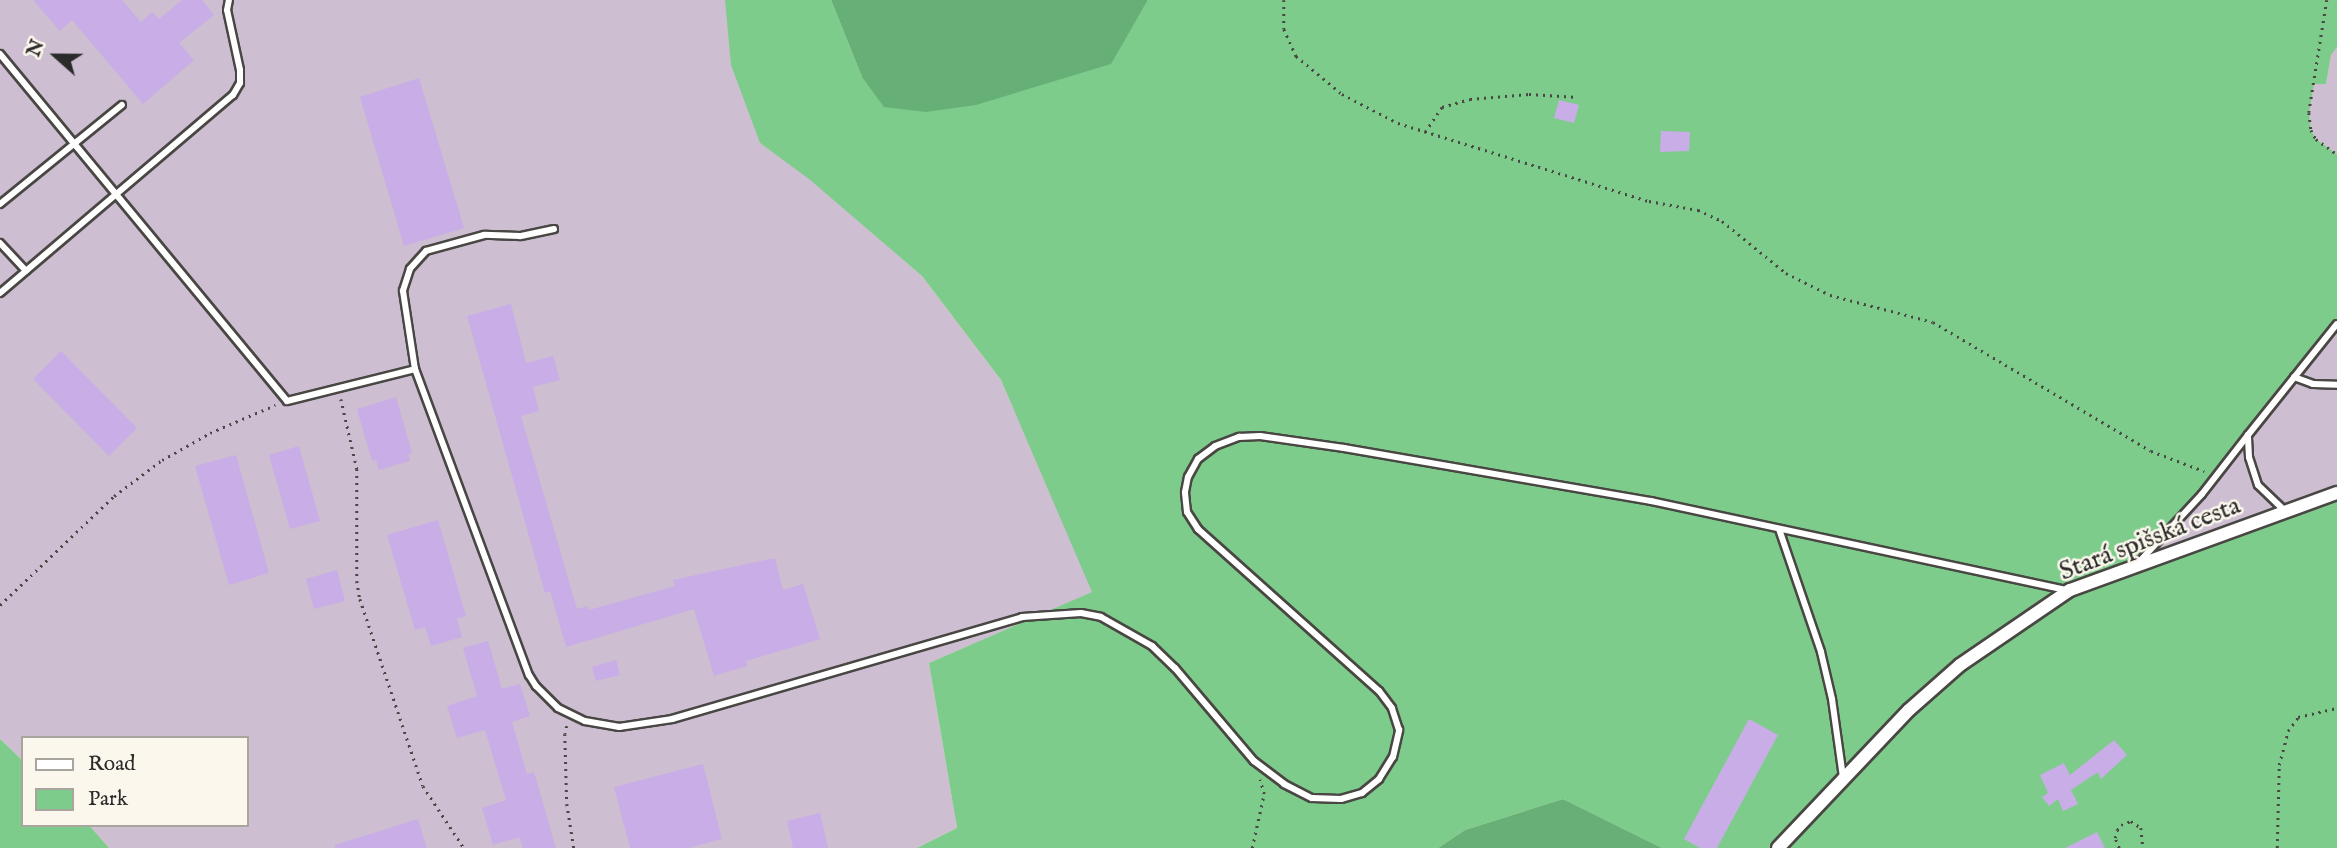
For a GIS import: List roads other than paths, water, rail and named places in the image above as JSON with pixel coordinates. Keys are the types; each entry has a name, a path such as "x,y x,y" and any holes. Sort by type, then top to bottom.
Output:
{"street":[{"name":"Stará spišská cesta","path":"1778,848 1844,782 1909,710 1960,664 2070,590 2337,493"}],"lane":[{"path":"0,293 233,95 240,83 238,57 227,10 229,0"},
{"path":"0,54 287,401 415,369"},
{"path":"0,204 122,105"},
{"path":"554,229 520,236 484,235 426,251 410,269 402,291 415,369 529,675 546,697 571,716 619,727 672,719 1023,617 1081,613 1101,617 1152,646 1175,668 1254,761 1284,784 1312,798 1341,799 1362,793 1379,779 1393,757 1399,730 1392,708 1379,691 1198,529 1187,512 1185,492 1188,477 1198,459 1215,446 1239,437 1260,436 1332,446 1651,501 2070,590"},
{"path":"0,243 26,271"},
{"path":"2132,569 2166,536 2337,324"},
{"path":"2294,377 2313,384 2337,385"},
{"path":"2248,435 2249,457 2258,485 2286,512"},
{"path":"1779,529 1821,652 1832,699 1844,782"}]}
